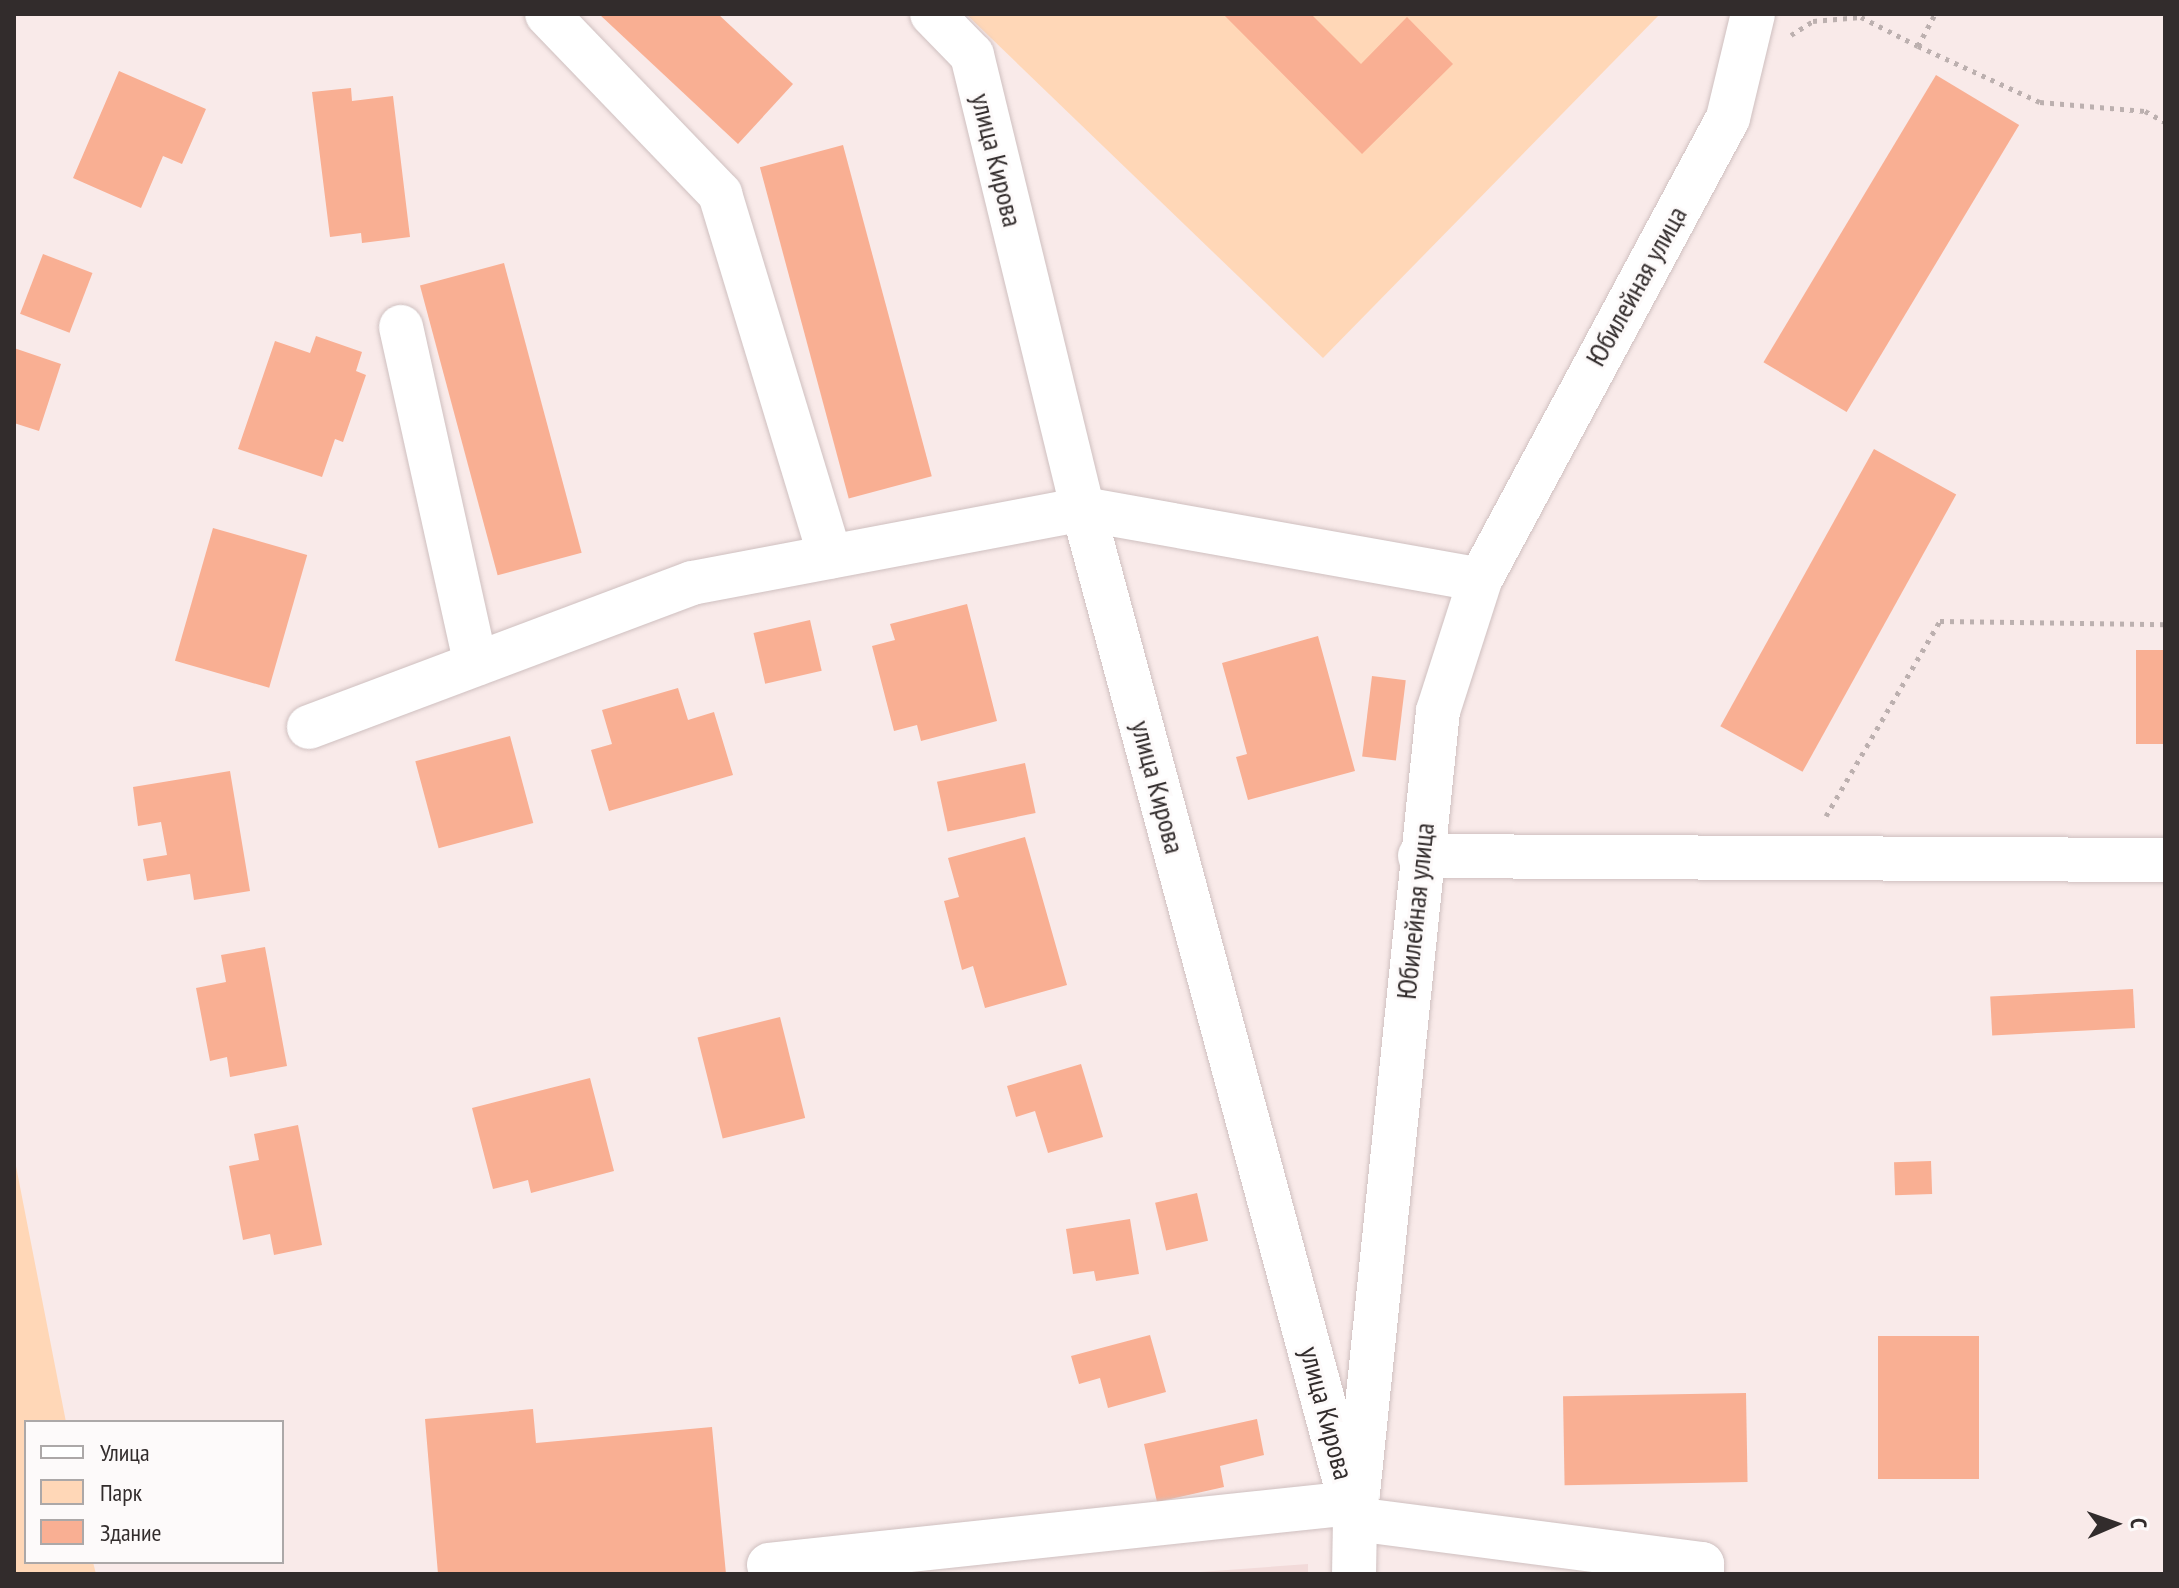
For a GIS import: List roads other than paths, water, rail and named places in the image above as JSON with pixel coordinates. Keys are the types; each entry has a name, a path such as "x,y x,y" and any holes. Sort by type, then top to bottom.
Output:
{"street":[{"path":"547,14 720,194 830,557"},
{"name":"улица Кирова","path":"932,14 972,55 1083,509 1353,1511 1354,1574"},
{"name":"Юбилейная улица","path":"1353,1511 1420,856 1438,711 1480,580 1728,118 1753,14"},
{"path":"401,327 476,664"},
{"path":"309,727 692,583 1083,509 1480,580"},
{"path":"1420,856 2165,860"},
{"path":"769,1565 1353,1511 1702,1564 1702,1574"}]}
